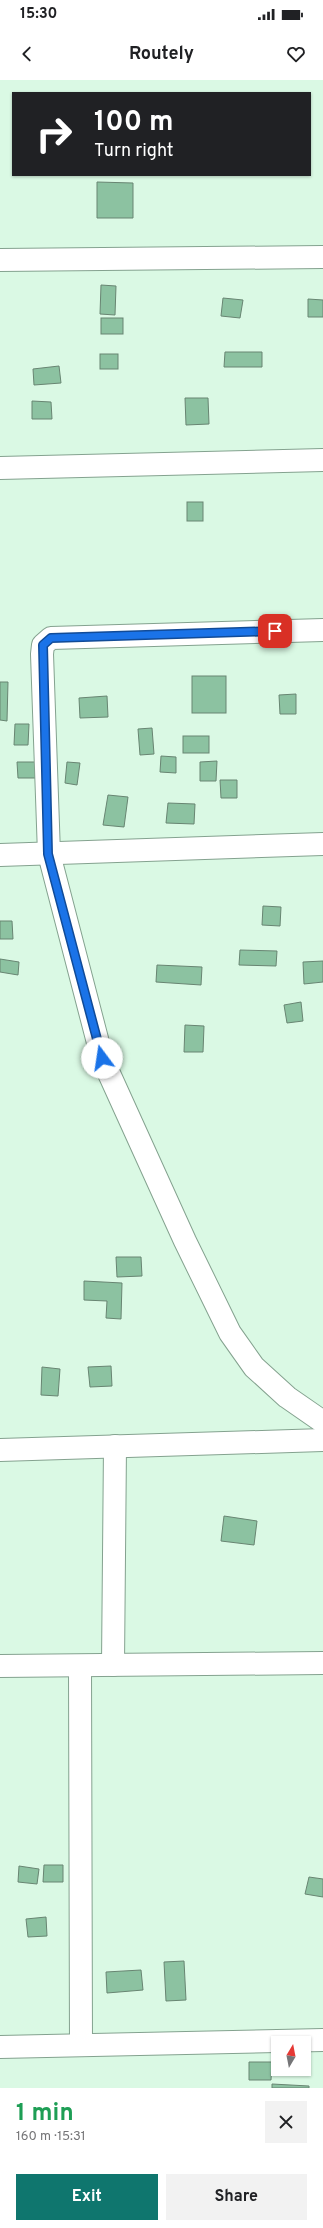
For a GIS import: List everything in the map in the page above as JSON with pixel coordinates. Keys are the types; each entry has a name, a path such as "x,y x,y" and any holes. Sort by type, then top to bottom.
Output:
{"street":[{"path":"0,260 323,257"},
{"path":"0,468 323,460"},
{"path":"323,630 51,638 46,640 43,645 42,654 48,854 102,1058 209,1292 230,1333 254,1367 287,1396 323,1422"},
{"path":"0,855 323,844"},
{"path":"0,1450 323,1440"},
{"path":"113,1665 115,1446"},
{"path":"0,1666 323,1663"},
{"path":"80,1666 81,2045"},
{"path":"0,2047 323,2040"}],"building":[{"path":"97,182 133,183 133,218 97,218"},
{"path":"101,285 116,286 115,315 100,314"},
{"path":"223,298 243,300 240,318 221,316"},
{"path":"308,299 323,300 323,317 308,317"},
{"path":"101,318 123,318 123,334 101,334"},
{"path":"225,352 262,352 262,367 224,367"},
{"path":"100,354 118,354 118,369 100,369"},
{"path":"59,366 61,383 34,385 33,369"},
{"path":"185,398 208,398 209,424 186,425"},
{"path":"32,401 51,402 52,419 32,419"},
{"path":"187,502 203,502 203,521 187,521"},
{"path":"192,676 226,676 226,713 192,713"},
{"path":"0,682 8,682 7,721 0,720"},
{"path":"296,694 296,714 280,714 279,695"},
{"path":"107,696 108,717 80,718 79,698"},
{"path":"15,724 29,724 28,745 14,745"},
{"path":"152,728 154,754 140,755 138,729"},
{"path":"183,736 209,736 209,753 183,753"},
{"path":"161,756 176,757 176,773 160,772"},
{"path":"217,761 216,781 200,781 200,762"},
{"path":"17,762 38,762 38,778 18,778"},
{"path":"67,762 80,763 77,785 65,783"},
{"path":"220,780 237,780 237,798 221,798"},
{"path":"108,795 128,797 124,827 103,825"},
{"path":"168,803 195,804 194,824 166,823"},
{"path":"263,906 281,907 280,926 262,925"},
{"path":"0,921 12,921 13,939 0,939"},
{"path":"240,950 277,951 276,966 239,965"},
{"path":"0,959 19,962 18,975 0,972"},
{"path":"323,961 323,982 304,984 303,962"},
{"path":"157,965 202,967 201,985 156,982"},
{"path":"301,1002 303,1021 287,1023 284,1005"},
{"path":"185,1025 204,1026 203,1052 184,1052"},
{"path":"116,1257 141,1257 142,1276 117,1277"},
{"path":"84,1281 122,1283 121,1319 106,1318 107,1301 84,1300"},
{"path":"111,1366 112,1386 90,1387 88,1367"},
{"path":"42,1367 60,1369 58,1396 41,1395"},
{"path":"224,1516 257,1521 254,1545 221,1541"},
{"path":"44,1865 63,1865 63,1882 43,1882"},
{"path":"19,1866 39,1869 37,1884 18,1882"},
{"path":"309,1877 323,1879 323,1897 305,1894"},
{"path":"46,1917 47,1936 28,1937 26,1919"},
{"path":"184,1961 186,2000 166,2001 164,1962"},
{"path":"141,1970 143,1990 107,1993 106,1972"},
{"path":"249,2062 271,2062 271,2080 249,2080"},
{"path":"272,2084 309,2086 309,2088 272,2088"}],"route":[{"path":"102,1058 85,986 68,932 48,854 42,654 43,645 46,640 51,638 275,631"}]}
